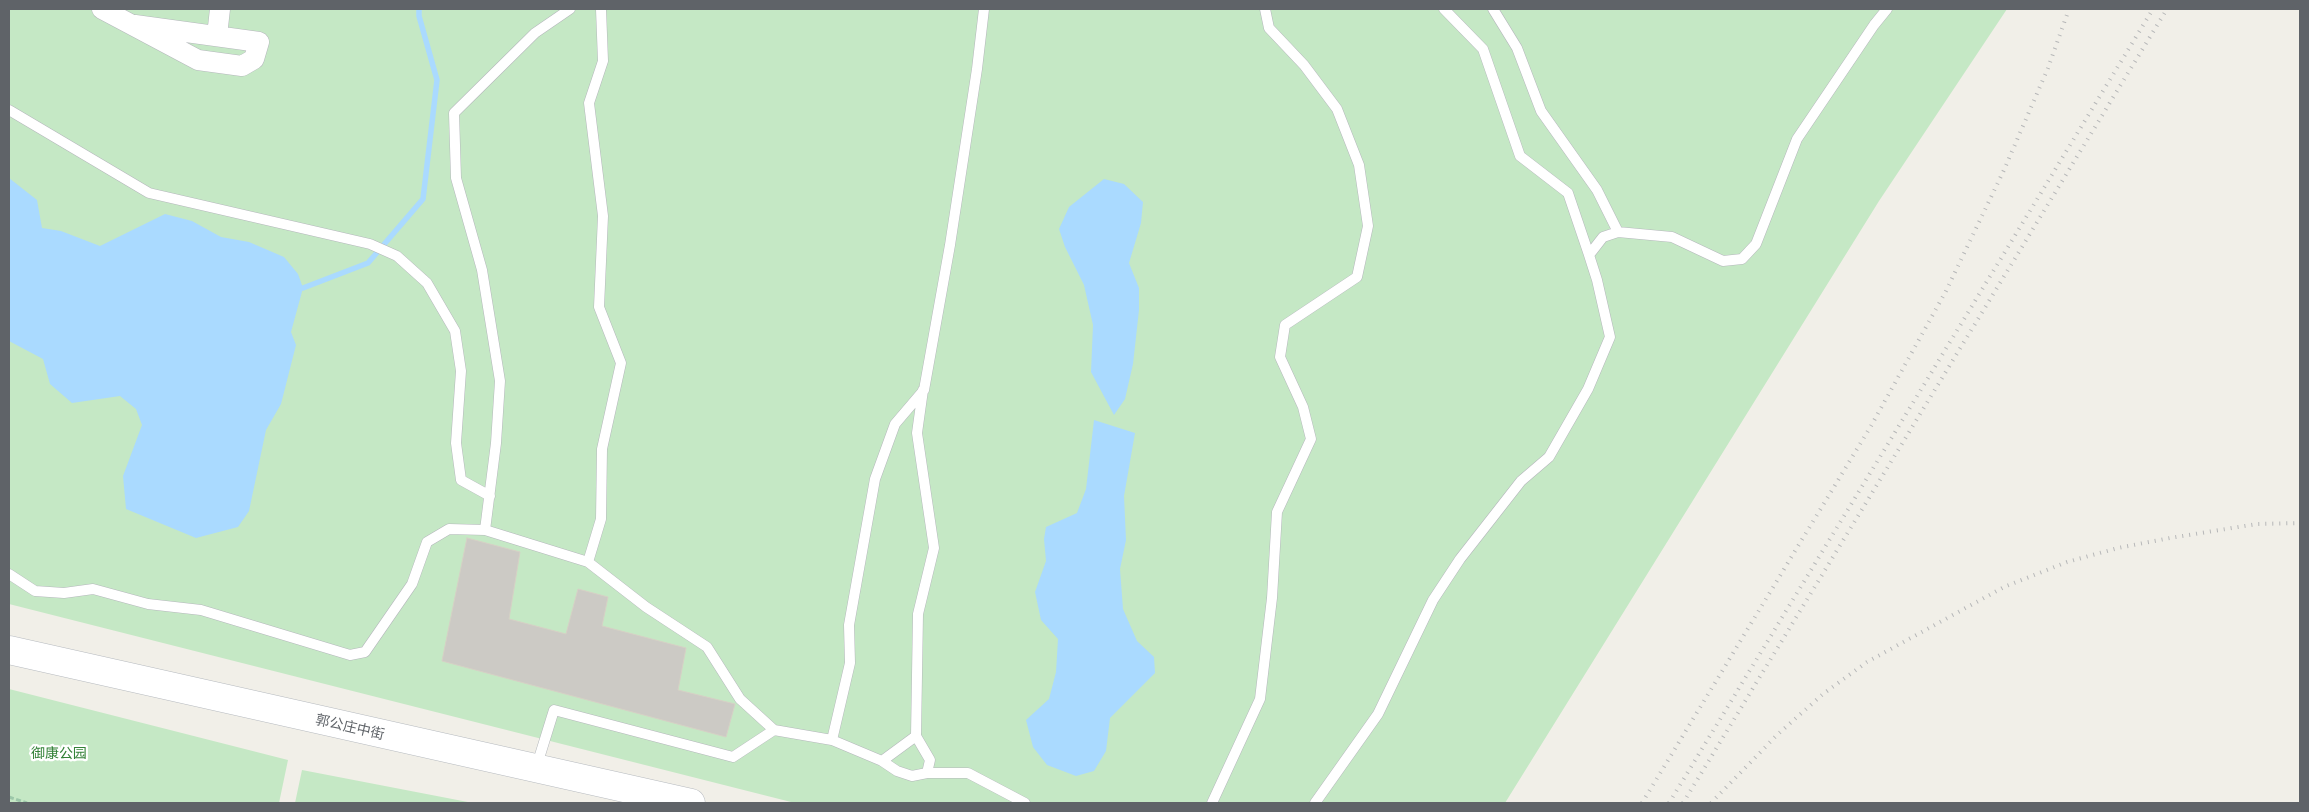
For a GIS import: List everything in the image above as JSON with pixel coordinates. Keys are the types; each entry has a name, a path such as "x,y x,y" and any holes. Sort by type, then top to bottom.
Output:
{"street":[{"path":"102,9 198,60 242,66 254,59 259,42 135,26"},
{"path":"217,36 220,9"},
{"name":"郭公庄中街","path":"9,650 690,803"}],"lane":[{"path":"485,530 496,444 500,381 482,270 456,178 454,113 535,33 570,9"},
{"path":"588,562 602,519 602,450 621,363 599,307 603,216 589,104 603,60 601,9"},
{"path":"927,773 930,760 916,736 918,614 934,548 917,433 953,225 977,69 984,9"},
{"path":"1212,803 1260,700 1272,598 1277,512 1311,439 1303,407 1280,356 1285,325 1357,277 1368,226 1359,165 1337,109 1304,65 1269,28 1265,9"},
{"path":"1315,803 1378,714 1433,600 1460,559 1521,481 1549,458 1588,389 1610,337 1597,280 1568,193 1520,156 1483,49 1444,9"},
{"path":"1493,9 1517,48 1541,111 1597,190 1618,232"},
{"path":"1588,255 1603,237 1618,232 1672,237 1723,261 1742,258 1756,244 1797,139 1874,25 1888,9"},
{"path":"9,110 149,193 370,244 397,256 427,283 455,331 461,371 456,443 461,480 490,496"},
{"path":"832,740 850,664 849,625 875,479 895,424 924,390"},
{"path":"9,574 35,591 64,593 93,589 148,604 201,610 350,655 365,652 412,584 427,542 449,529 485,530 588,562 646,607 707,647 740,699 774,730 832,740 882,761 897,771 912,776 927,773 968,773 1025,803"},
{"path":"536,768 554,710 734,757 774,730"},
{"path":"882,761 916,736"}],"path":[{"path":"9,797 27,803"}],"green space":[{"path":"9,9 2007,9 1879,201 1505,803 795,803 9,604"},
{"name":"御康公园","path":"9,689 288,760 279,803 9,803"},
{"path":"302,770 473,803 295,803"}],"water":[{"path":"9,178 37,200 42,228 61,231 100,246 165,214 192,221 221,237 249,242 284,257 298,274 303,288 291,332 296,345 281,404 266,430 249,511 238,527 196,538 126,509 123,476 142,425 136,409 120,396 72,403 50,384 43,359 9,341"},
{"path":"1104,179 1124,184 1143,202 1141,223 1129,263 1139,288 1139,310 1133,364 1125,399 1114,415 1091,372 1093,325 1084,285 1065,247 1059,229 1069,207"},
{"path":"1094,420 1135,433 1124,496 1126,540 1120,569 1123,609 1137,641 1154,657 1155,673 1110,718 1106,751 1094,771 1076,776 1047,765 1033,747 1026,720 1049,699 1056,672 1058,639 1041,620 1035,592 1046,561 1044,539 1046,527 1077,513 1086,489"}],"building":[{"path":"467,538 520,552 509,619 566,634 578,589 608,597 602,626 686,648 678,690 735,704 726,737 442,661"}],"waterway":[{"path":"303,288 368,263 423,199 437,80 419,16 419,9"}],"railway":[{"path":"1642,803 1871,426 1946,291 2004,170 2048,68 2069,9"},
{"path":"1669,803 2153,9"},
{"path":"1683,803 2167,9"},
{"path":"1711,803 1777,735 1823,694 1867,662 2004,587 2067,562 2118,548 2257,524 2300,523"}]}
